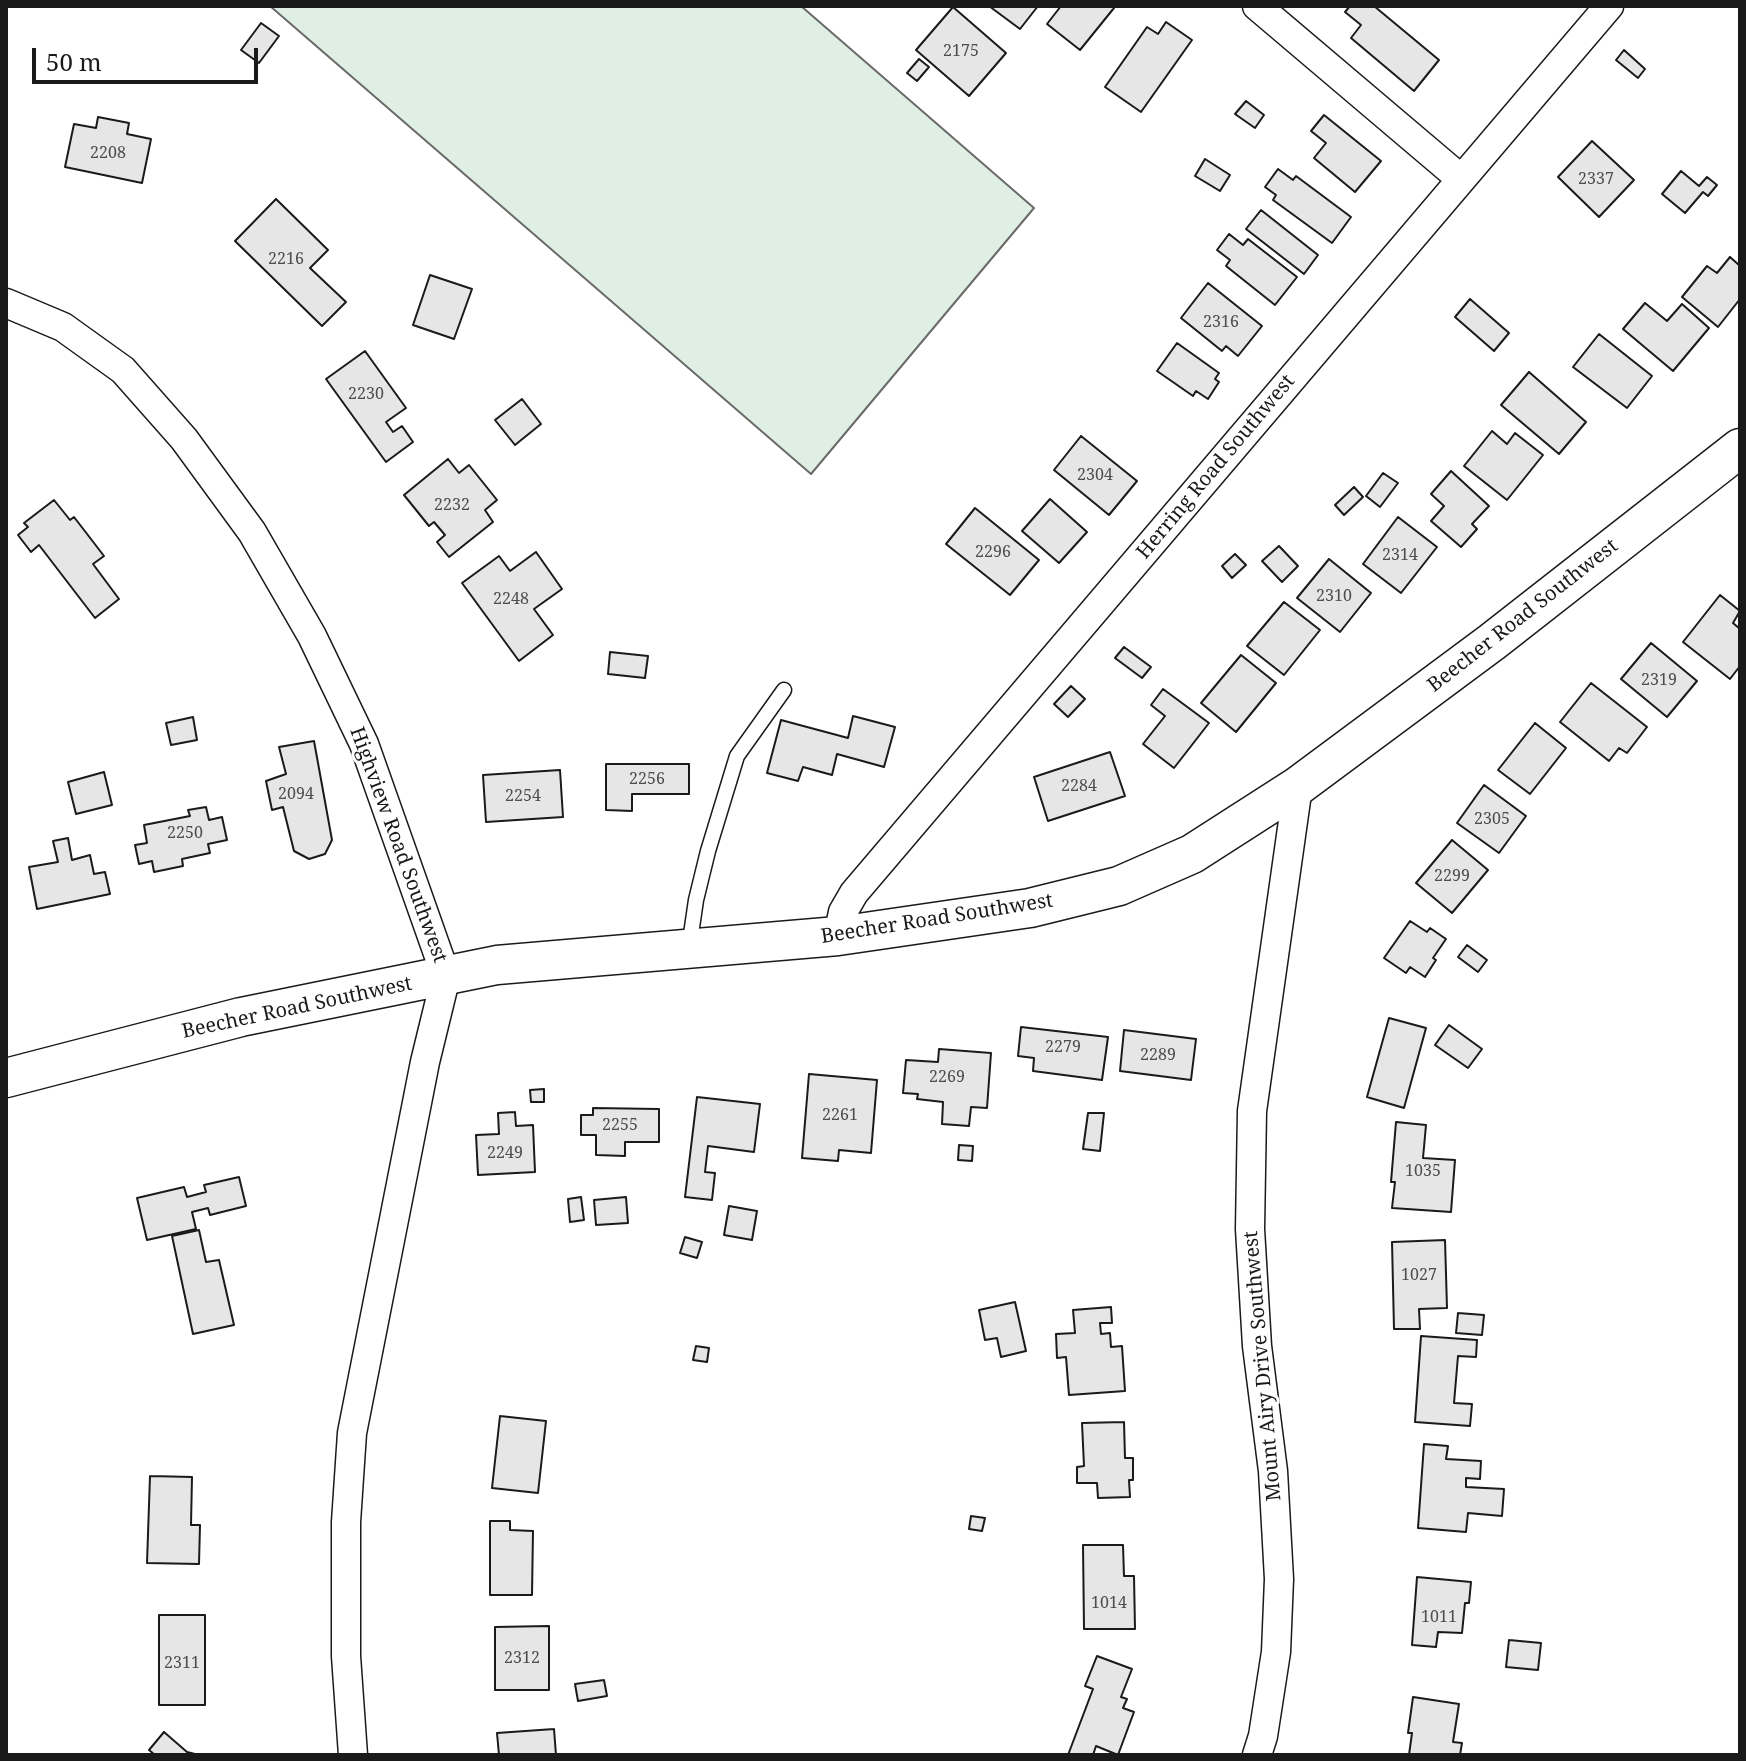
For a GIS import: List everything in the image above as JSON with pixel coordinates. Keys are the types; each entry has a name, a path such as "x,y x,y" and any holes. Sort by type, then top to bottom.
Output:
{"street":[{"path":"1257,6 1461,179"},
{"name":"Herring Road Southwest","path":"838,936 843,912 854,893 1609,6"},
{"name":"Highview Road Southwest","path":"6,303 63,327 123,370 184,439 252,532 312,636 364,744 446,976 425,1062 352,1433 346,1522 346,1656 353,1755"},
{"name":"Beecher Road Southwest","path":"6,1078 241,1017 497,965 838,936 1030,908 1119,886 1192,854 1298,786 1492,642 1740,448"},
{"name":"Mount Airy Drive Southwest","path":"1257,1755 1263,1736 1276,1652 1279,1579 1273,1471 1257,1346 1251,1244 1252,1111 1298,786"}],"lane":[{"path":"689,949 696,900 708,851 737,756 784,690"}],"green space":[{"path":"270,6 801,6 1034,208 811,474"}],"building":[{"path":"989,6 1038,6 1020,29"},
{"path":"1061,6 1114,8 1080,50 1047,24"},
{"path":"1350,6 1374,6 1439,60 1414,91 1351,38 1361,25 1345,12"},
{"path":"953,7 1006,53 969,96 916,50"},
{"path":"1166,22 1192,40 1141,112 1105,87 1147,27 1158,34"},
{"path":"261,23 279,36 259,63 241,50"},
{"path":"1624,50 1645,69 1638,78 1616,60"},
{"path":"919,59 929,67 917,81 907,73"},
{"path":"1246,101 1264,115 1255,128 1235,114"},
{"path":"1324,115 1381,161 1355,192 1314,158 1326,143 1311,131"},
{"path":"98,117 129,123 127,134 151,139 142,183 65,167 74,124 96,128"},
{"path":"1592,141 1634,180 1599,217 1558,177"},
{"path":"1205,159 1230,175 1220,191 1195,176"},
{"path":"1278,169 1293,180 1296,176 1351,217 1332,243 1273,200 1276,195 1265,187"},
{"path":"1681,171 1699,186 1707,177 1717,185 1708,196 1703,192 1685,213 1662,194"},
{"path":"276,199 328,250 310,268 346,302 322,326 235,241"},
{"path":"1261,210 1318,255 1304,274 1246,229"},
{"path":"1229,234 1243,245 1248,239 1297,277 1275,305 1226,266 1230,260 1217,250"},
{"path":"1730,257 1740,266 1740,299 1718,327 1682,297 1707,266 1717,273"},
{"path":"430,275 472,289 454,339 413,325"},
{"path":"1208,283 1262,326 1238,356 1226,346 1222,351 1181,318"},
{"path":"1470,299 1509,333 1494,351 1455,317"},
{"path":"1645,303 1667,321 1682,304 1709,328 1673,371 1623,329"},
{"path":"1599,334 1652,376 1627,408 1573,367"},
{"path":"1177,343 1219,373 1215,379 1219,382 1208,399 1196,391 1193,396 1157,371"},
{"path":"365,351 406,408 386,422 393,432 402,426 413,442 386,462 326,379"},
{"path":"1529,372 1586,422 1559,454 1501,405"},
{"path":"522,399 541,424 515,445 495,420"},
{"path":"1492,431 1507,444 1515,433 1543,455 1507,500 1464,466"},
{"path":"1081,436 1137,481 1109,515 1054,470"},
{"path":"448,459 459,473 469,465 497,500 485,510 493,522 449,557 437,542 445,535 434,522 429,526 404,495"},
{"path":"1451,471 1489,506 1472,524 1477,529 1461,547 1431,521 1444,506 1431,494"},
{"path":"1383,473 1398,483 1380,507 1366,496"},
{"path":"1354,487 1363,497 1344,515 1335,505"},
{"path":"1050,499 1087,532 1059,563 1022,531"},
{"path":"54,500 70,520 74,517 104,556 93,564 119,599 95,618 39,545 31,552 18,535 28,527 24,523"},
{"path":"975,508 1039,560 1010,595 946,544"},
{"path":"1398,517 1437,547 1401,593 1363,564"},
{"path":"1279,546 1298,566 1282,582 1262,561"},
{"path":"536,552 562,589 534,609 553,635 519,661 462,583 499,556 510,571"},
{"path":"1235,554 1246,565 1232,578 1222,566"},
{"path":"1329,559 1371,593 1340,632 1297,598"},
{"path":"1720,595 1740,611 1733,623 1740,629 1740,666 1730,679 1683,642"},
{"path":"1284,602 1320,630 1284,675 1247,646"},
{"path":"1651,643 1697,681 1667,717 1621,679"},
{"path":"1124,647 1151,667 1142,678 1115,658"},
{"path":"610,652 648,656 645,678 608,674"},
{"path":"1241,655 1276,683 1236,732 1201,703"},
{"path":"1591,683 1647,727 1627,753 1619,748 1609,761 1560,722"},
{"path":"1071,686 1085,699 1068,717 1054,704"},
{"path":"1163,689 1209,723 1174,768 1143,744 1165,716 1151,705"},
{"path":"853,716 895,727 884,767 837,754 832,775 803,767 798,781 767,773 781,720 848,738"},
{"path":"193,717 197,740 171,745 166,723"},
{"path":"1535,723 1566,748 1530,794 1498,770"},
{"path":"314,741 332,840 325,854 309,859 294,851 283,807 272,810 266,781 286,774 279,747"},
{"path":"1110,752 1125,796 1048,821 1034,777"},
{"path":"606,764 689,764 689,794 632,794 632,811 606,810"},
{"path":"560,770 563,817 486,822 483,775"},
{"path":"104,772 112,805 76,814 68,782"},
{"path":"1484,785 1526,816 1499,853 1457,823"},
{"path":"206,807 209,820 222,817 227,840 208,844 210,853 182,859 183,866 154,872 152,861 139,864 135,845 147,843 144,825 190,816 188,810"},
{"path":"68,838 72,860 90,855 94,874 105,872 110,894 37,909 29,867 58,862 53,841"},
{"path":"1452,840 1488,870 1452,913 1416,883"},
{"path":"1410,921 1427,932 1430,928 1446,939 1425,977 1410,967 1406,973 1384,958"},
{"path":"1467,945 1487,960 1478,972 1458,957"},
{"path":"1389,1018 1426,1028 1404,1108 1367,1097"},
{"path":"1449,1025 1482,1049 1468,1068 1435,1045"},
{"path":"1021,1027 1108,1037 1102,1080 1033,1071 1034,1058 1018,1056"},
{"path":"1124,1030 1196,1039 1191,1080 1120,1071"},
{"path":"939,1049 991,1053 987,1108 971,1107 969,1126 942,1124 943,1102 917,1099 918,1094 903,1093 906,1060 938,1062"},
{"path":"809,1074 877,1080 871,1153 839,1150 838,1161 802,1158"},
{"path":"544,1089 544,1102 531,1102 530,1090"},
{"path":"697,1097 760,1104 754,1152 708,1146 705,1172 715,1173 712,1200 685,1197"},
{"path":"593,1108 659,1109 659,1142 625,1142 625,1156 596,1155 596,1135 581,1135 581,1115 593,1115"},
{"path":"515,1112 516,1126 533,1125 535,1172 478,1175 476,1135 499,1134 498,1113"},
{"path":"1088,1113 1104,1113 1100,1151 1083,1149"},
{"path":"1396,1122 1426,1125 1423,1158 1455,1160 1451,1212 1392,1208"},
{"path":"959,1145 973,1146 972,1161 958,1160"},
{"path":"239,1177 246,1206 210,1215 208,1208 192,1212 196,1229 147,1240 137,1198 184,1187 187,1197 206,1192 204,1185"},
{"path":"581,1197 584,1220 570,1222 568,1199"},
{"path":"626,1197 628,1223 596,1225 594,1200"},
{"path":"729,1206 757,1211 752,1240 724,1235"},
{"path":"199,1230 206,1262 219,1260 234,1325 193,1334 172,1236"},
{"path":"685,1237 702,1242 697,1258 680,1253"},
{"path":"1445,1240 1447,1308 1419,1309 1420,1329 1394,1329 1392,1242"},
{"path":"1015,1302 1026,1351 1001,1357 997,1338 985,1340 979,1310"},
{"path":"1111,1307 1112,1323 1100,1323 1101,1334 1110,1333 1111,1347 1122,1346 1125,1391 1069,1395 1066,1357 1057,1358 1056,1334 1075,1333 1073,1310"},
{"path":"1458,1313 1484,1315 1482,1335 1456,1333"},
{"path":"1421,1336 1477,1340 1476,1357 1458,1356 1454,1403 1472,1404 1470,1426 1415,1422"},
{"path":"696,1346 709,1348 707,1362 693,1360"},
{"path":"500,1416 546,1421 538,1493 492,1488"},
{"path":"1124,1422 1125,1458 1133,1458 1130,1497 1098,1498 1097,1483 1077,1483 1077,1467 1084,1466 1082,1423"},
{"path":"1424,1444 1448,1446 1446,1459 1481,1461 1480,1479 1466,1478 1466,1487 1504,1489 1502,1516 1468,1513 1466,1532 1418,1528"},
{"path":"150,1476 192,1477 191,1525 200,1525 199,1564 147,1563"},
{"path":"971,1516 985,1518 982,1531 969,1529"},
{"path":"490,1521 510,1521 510,1530 533,1531 532,1595 490,1595"},
{"path":"1083,1545 1123,1545 1124,1576 1134,1576 1135,1629 1084,1629"},
{"path":"1417,1577 1471,1582 1462,1633 1438,1632 1436,1647 1412,1645"},
{"path":"159,1615 205,1615 205,1705 159,1705"},
{"path":"549,1626 549,1690 495,1690 495,1627"},
{"path":"1509,1640 1541,1643 1538,1670 1506,1667"},
{"path":"1097,1656 1132,1669 1121,1697 1127,1699 1123,1708 1134,1712 1118,1755 1096,1746 1093,1755 1068,1755 1093,1689 1085,1686"},
{"path":"604,1680 607,1696 578,1701 575,1684"},
{"path":"1413,1697 1459,1704 1453,1742 1462,1743 1460,1755 1409,1755 1412,1733 1408,1733"},
{"path":"554,1729 556,1755 499,1755 497,1733"},
{"path":"164,1732 187,1752 199,1755 155,1755 149,1750"}]}
